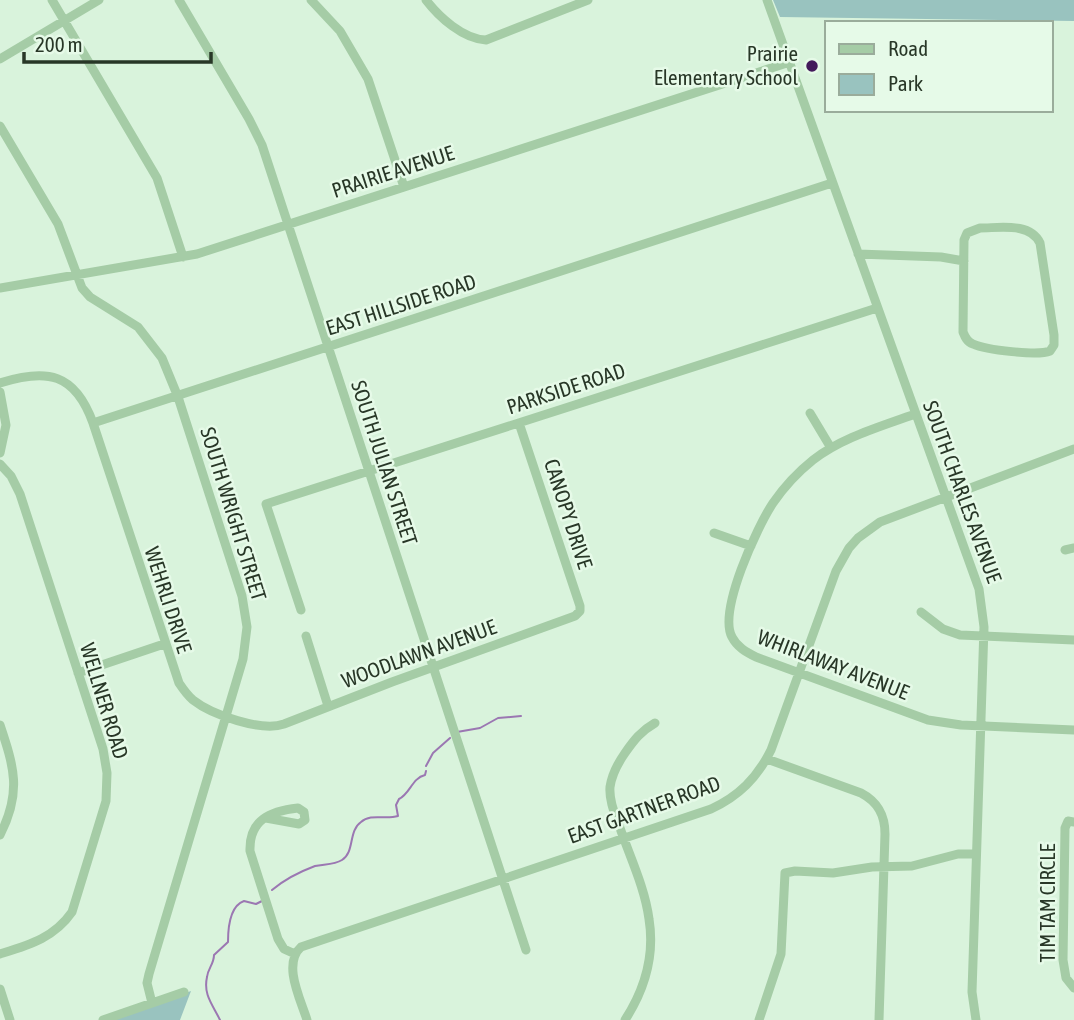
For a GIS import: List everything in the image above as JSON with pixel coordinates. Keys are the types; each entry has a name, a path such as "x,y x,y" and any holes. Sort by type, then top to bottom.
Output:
{"street":[{"path":"52,0 157,178 183,257"},
{"path":"0,59 99,0"},
{"name":"SOUTH JULIAN STREET","path":"179,0 258,136 526,950"},
{"path":"312,0 340,31 368,79 404,187"},
{"path":"426,0 452,25 481,40 497,37 588,0"},
{"name":"SOUTH CHARLES AVENUE","path":"768,0 979,589 984,615 984,636 972,992 976,1020"},
{"name":"PRAIRIE AVENUE","path":"0,288 197,254 790,62"},
{"name":"SOUTH WRIGHT STREET","path":"0,126 58,224 82,288 90,297 124,316 148,336 162,358 178,397 245,612 246,645 149,974 147,984 152,1003"},
{"name":"EAST HILLSIDE ROAD","path":"93,424 832,183"},
{"path":"975,229 1024,229 1036,235 1040,243 1054,335 1054,345 1050,351 1038,354 969,342 962,332 964,261 965,237 975,229"},
{"path":"858,254 941,257 964,261"},
{"name":"PARKSIDE ROAD","path":"301,610 266,504 877,307"},
{"path":"0,383 29,375 56,378 80,396 93,424"},
{"path":"0,391 6,425 0,453"},
{"path":"810,413 831,448"},
{"name":"WHIRLAWAY AVENUE","path":"915,414 831,448 804,468 785,488 765,516 751,546 728,610 730,633 737,645 747,653 928,720 979,726 1074,730"},
{"name":"CANOPY DRIVE","path":"519,423 580,606 580,611 575,616"},
{"name":"WEHRLI DRIVE","path":"93,424 174,674 186,693 200,705 226,716 264,727 275,727"},
{"name":"EAST GARTNER ROAD","path":"295,954 311,943 721,804 749,784 766,759 836,571 849,548 880,522 1074,449"},
{"name":"WELLNER ROAD","path":"0,464 11,476 20,494 105,759 107,786 104,809 76,902 67,919 48,937 0,954"},
{"path":"714,533 751,546"},
{"path":"921,612 949,632 1074,640"},
{"name":"WOODLAWN AVENUE","path":"275,727 575,616"},
{"path":"306,636 328,706"},
{"path":"78,673 164,644"},
{"path":"625,1020 644,982 651,944 646,905 611,803 611,782 618,764 633,741 654,723"},
{"path":"0,725 15,780 6,821 0,835"},
{"path":"766,759 861,793 872,800 882,813 885,823 879,1020"},
{"path":"267,818 253,827 250,851 278,939 284,948 295,954 293,973 307,1020"},
{"name":"TIM TAM CIRCLE","path":"1074,822 1068,821 1065,828 1067,841 1063,960 1066,978 1074,988"},
{"path":"759,1020 781,954 785,873 833,873 912,866 958,854 976,854"},
{"path":"0,989 10,1020"},
{"path":"103,1020 184,992"}],"green space":[{"path":"773,0 1074,0 1074,21 780,17"},
{"path":"191,991 180,1020 111,1020"}],"waterway":[{"path":"457,732 480,728 498,718 521,716"},
{"path":"426,766 433,753 450,738"},
{"path":"272,890 303,871 342,860 349,852 357,826 369,818 398,816 396,805 399,799 426,771"},
{"path":"220,1020 206,989 214,955 228,942 229,924 239,904 244,901 256,904 262,901"}],"place":[{"name":"Prairie Elementary School","path":"812,66"}]}
